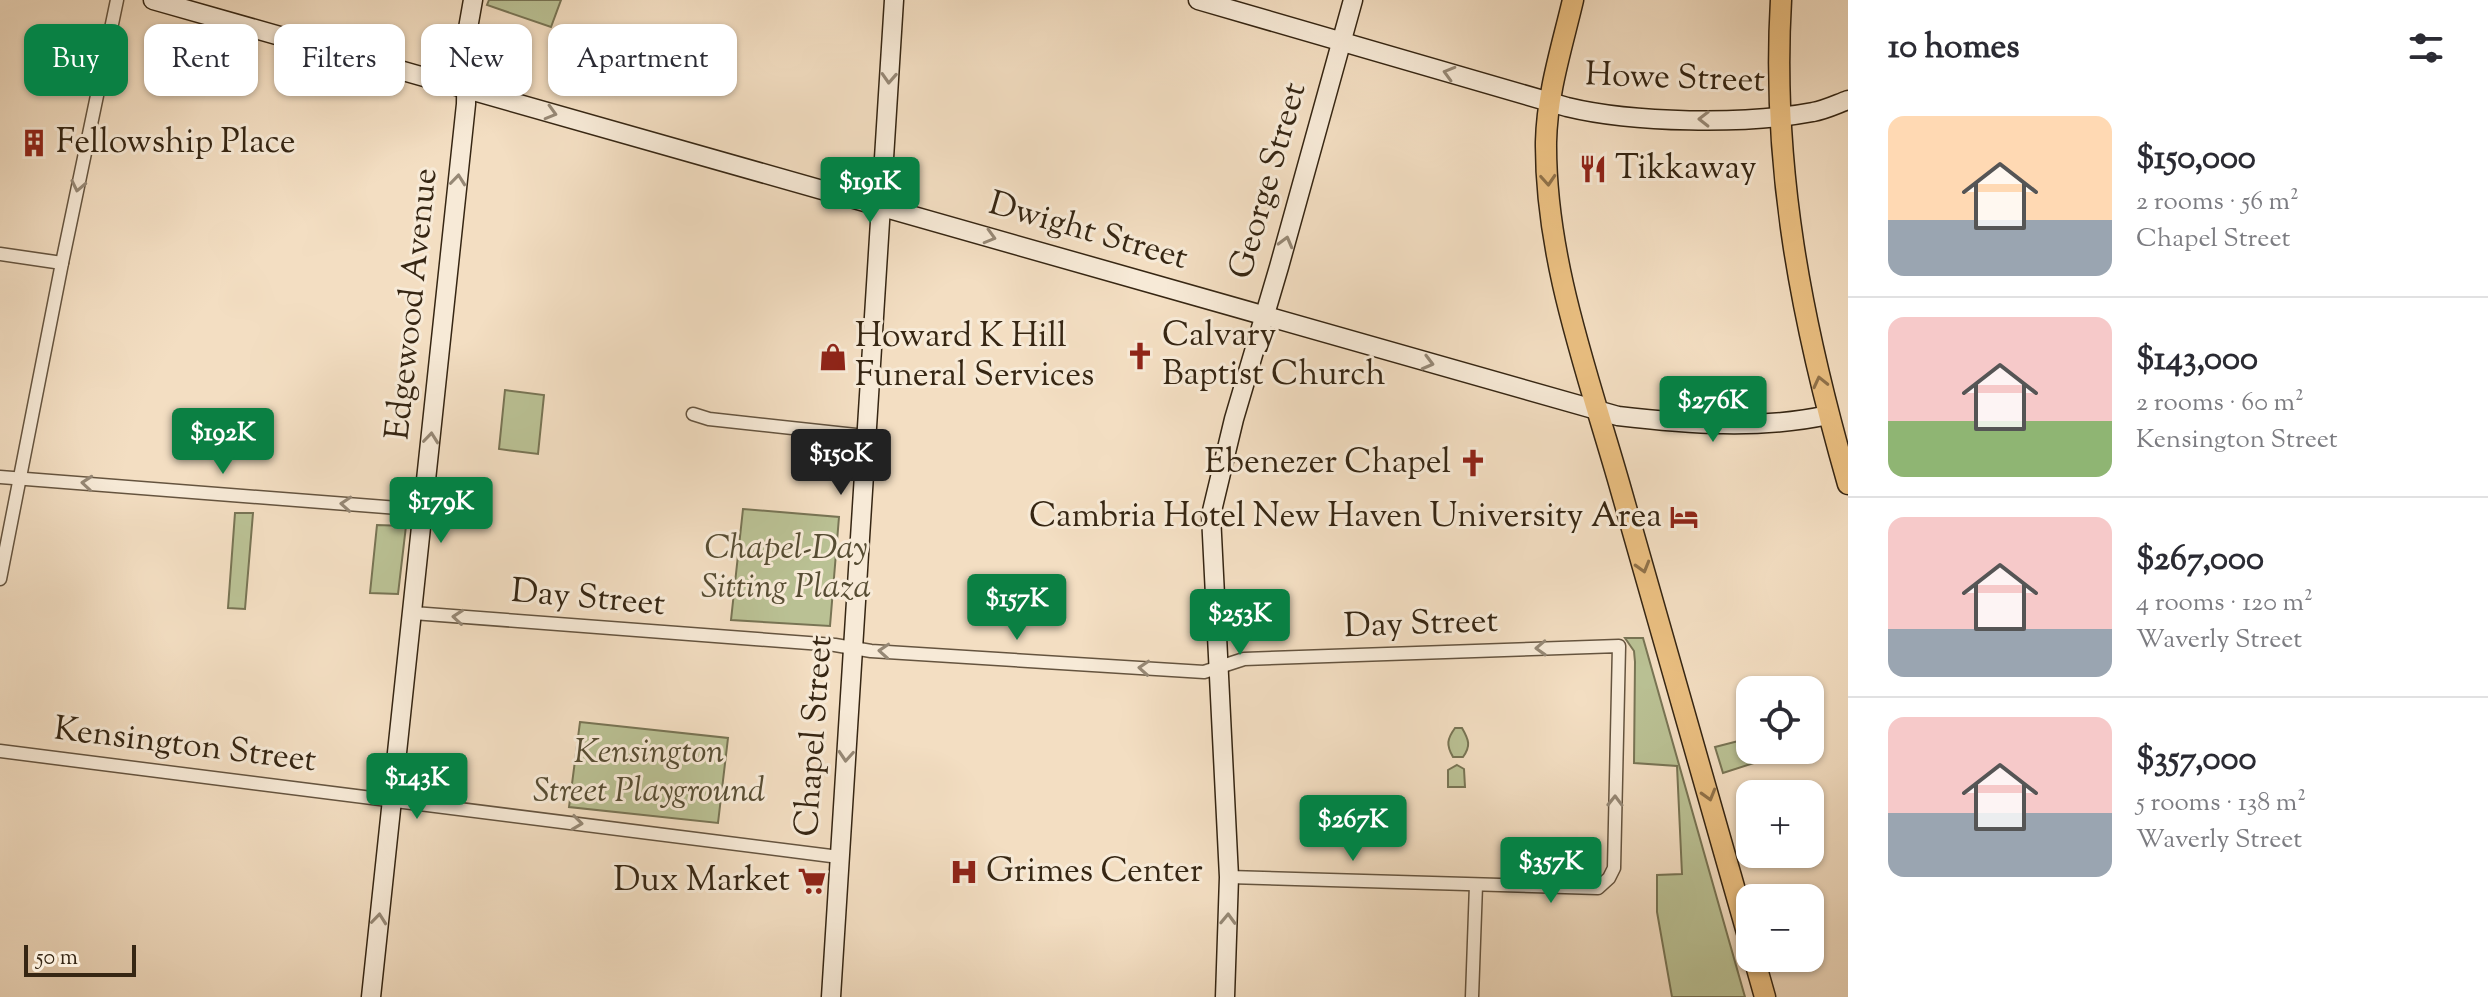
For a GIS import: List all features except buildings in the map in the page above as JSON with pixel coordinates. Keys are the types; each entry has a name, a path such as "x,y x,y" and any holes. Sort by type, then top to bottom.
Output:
{"highway":[{"path":"1573,0 1549,102 1546,144 1553,230 1567,299 1736,894"},
{"path":"1781,0 1779,42 1786,207 1794,260 1828,415 1848,481"},
{"path":"1758,972 1765,997"}],"main road":[{"name":"Dwight Street","path":"153,0 421,76"},
{"name":"Edgewood Avenue","path":"469,24 473,0"},
{"name":"Chapel Street","path":"831,997 894,0"},
{"name":"Howe Street","path":"1198,0 1549,102 1616,116 1713,120 1782,116 1815,112 1848,100"},
{"name":"George Street","path":"1225,997 1229,877 1211,515 1234,419 1353,0"},
{"name":"Edgewood Avenue","path":"371,997 466,96"},
{"name":"Dwight Street","path":"492,96 1618,416 1657,421 1785,423 1828,415"}],"street":[{"path":"0,579 117,0"},
{"path":"0,254 62,263"},
{"path":"693,414 709,419 865,436"},
{"path":"0,477 424,510"},
{"name":"Day Street","path":"413,613 1204,672 1244,659 1619,646 1614,868 1609,878 1598,888 1476,885"},
{"name":"Kensington Street","path":"0,751 839,857"},
{"path":"1229,877 1476,885 1472,997"}],"green space":[{"path":"489,0 561,0 552,24 548,26 487,5"},
{"path":"505,390 544,395 538,454 499,449"},
{"name":"Chapel-Day Sitting Plaza","path":"743,509 839,517 830,626 731,620"},
{"path":"235,513 253,513 245,609 228,608"},
{"path":"377,525 406,526 398,594 370,593"},
{"path":"1625,638 1643,638 1745,997 1672,997 1657,912 1657,875 1682,874 1677,766 1634,763 1634,651"},
{"name":"Kensington Street Playground","path":"580,722 728,738 718,823 569,807"},
{"path":"1455,728 1462,728 1468,740 1463,757 1453,757 1449,749 1449,739"},
{"path":"1736,742 1736,764 1751,764 1723,773 1715,747"},
{"path":"1457,765 1464,769 1465,787 1448,787 1448,770"}],"place":[{"name":"Fellowship Place","path":"34,143"},
{"name":"Tikkaway","path":"1593,169"},
{"name":"Calvary Baptist Church","path":"1140,356"},
{"name":"Howard K Hill Funeral Services","path":"833,357"},
{"name":"Ebenezer Chapel","path":"1473,463"},
{"name":"Cambria Hotel New Haven University Area","path":"1684,517"},
{"name":"Grimes Center","path":"964,872"},
{"name":"Dux Market","path":"812,881"}]}
